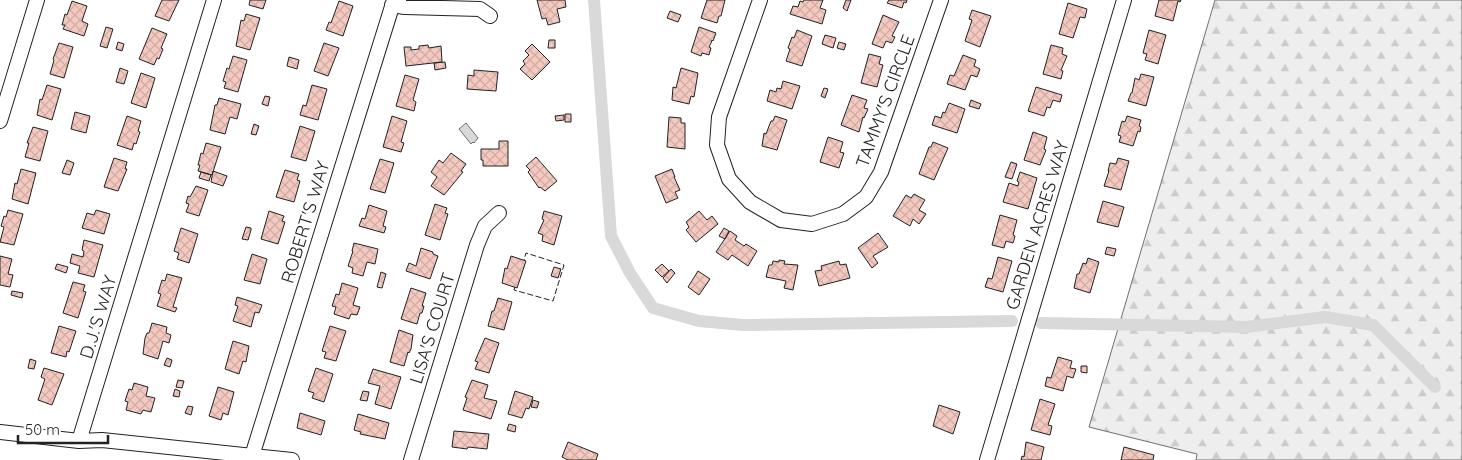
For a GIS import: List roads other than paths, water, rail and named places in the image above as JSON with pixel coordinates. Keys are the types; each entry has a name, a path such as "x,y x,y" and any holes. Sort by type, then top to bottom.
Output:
{"street":[{"path":"0,121 37,0"},
{"name":"D.J.'S WAY","path":"79,440 214,0"},
{"name":"TAMMY'S CIRCLE","path":"760,0 720,117 717,145 729,179 750,202 781,220 812,224 842,214 866,197 881,172 941,0"},
{"name":"GARDEN ACRES WAY","path":"987,460 1124,0"},
{"path":"393,3 410,7 480,9 490,16"},
{"name":"ROBERT'S WAY","path":"252,456 393,3"},
{"name":"LISA'S COURT","path":"411,460 477,245 485,226 499,213"},
{"path":"0,432 79,440 102,440 292,460"}],"waterway":[{"path":"594,0 611,236 630,273 653,308 699,321 743,325 1012,321"},
{"path":"1041,323 1247,327 1325,317 1373,325 1435,387"}]}
